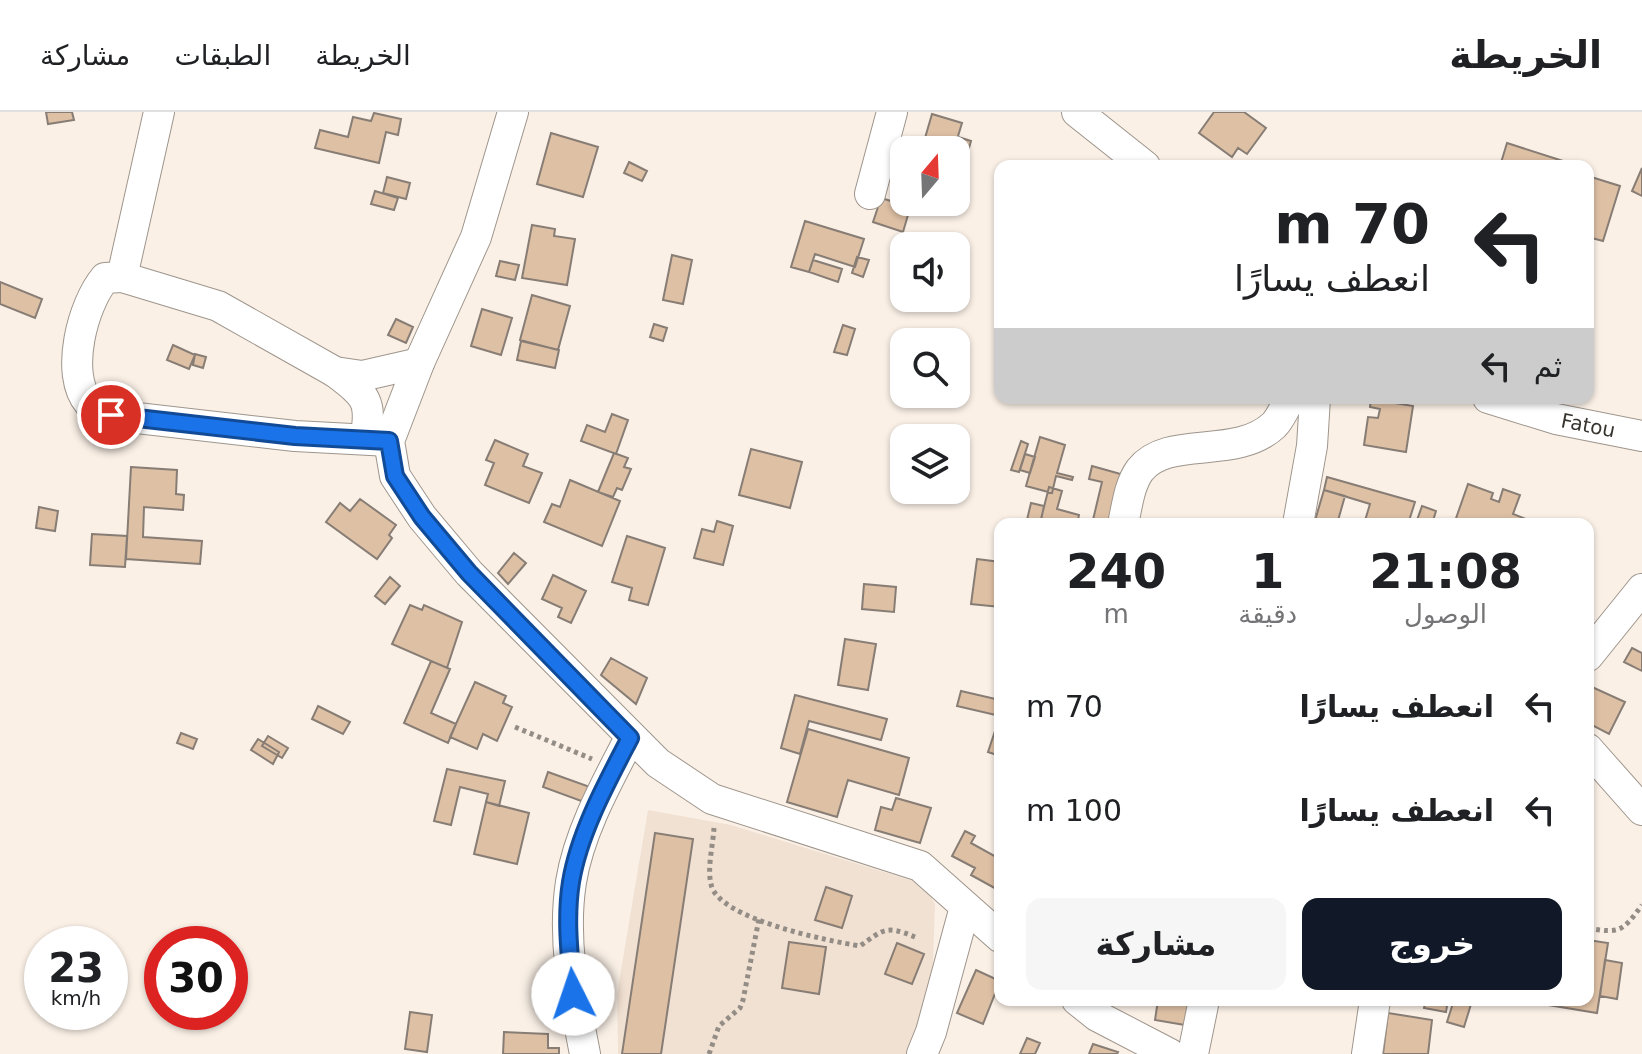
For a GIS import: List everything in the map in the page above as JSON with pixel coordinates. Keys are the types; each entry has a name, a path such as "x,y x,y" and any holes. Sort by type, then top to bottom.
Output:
{"street":[{"path":"122,277 159,112"},
{"path":"377,440 419,363 476,237 513,112"},
{"path":"870,194 892,112"},
{"path":"1077,112 1137,160"},
{"path":"377,440 295,436 111,415 90,405 78,384 84,318 92,294 105,278 122,277 230,312 335,372 362,393 377,440 395,476 422,517 469,573 630,738 680,779 712,799 920,866 994,932"},
{"path":"335,372 362,376 419,363"},
{"path":"1125,518 1138,473 1148,461 1165,453 1225,447 1251,440 1275,424 1287,404"},
{"path":"1299,518 1312,446 1315,404"},
{"name":"Fatou","path":"1507,404 1556,419 1642,436"},
{"path":"1594,649 1642,589"},
{"path":"585,1054 573,994 569,936 571,881 585,837 630,738"},
{"path":"1594,756 1642,810"},
{"path":"922,1054 931,1032 965,907"},
{"path":"1084,1006 1097,1016 1170,1054"},
{"path":"1193,1054 1203,1006"},
{"path":"1367,1054 1374,1006"}],"path":[{"path":"515,727 615,768"},
{"path":"712,799 710,883 720,901 759,919 827,940 860,946 876,931 887,929 915,937"},
{"path":"1594,929 1613,932 1622,929 1642,905"},
{"path":"709,1054 719,1026 740,1008 743,1000 759,919"}],"shaded area":[{"path":"648,810 731,825 923,884 935,904 931,1020 917,1054 618,1054 617,994"}],"building":[{"path":"46,112 72,112 74,120 48,124"},
{"path":"1214,112 1244,112 1266,128 1247,154 1238,148 1232,157 1199,133"},
{"path":"374,113 401,119 398,135 386,132 379,163 315,148 320,130 348,137 353,117 371,121"},
{"path":"932,114 962,123 958,136 926,136"},
{"path":"551,133 598,147 583,197 537,184"},
{"path":"1507,143 1560,160 1502,160"},
{"path":"629,162 647,171 642,181 624,173"},
{"path":"1642,168 1642,196 1632,191"},
{"path":"387,177 410,183 406,199 383,193"},
{"path":"1594,178 1620,186 1603,241 1594,239"},
{"path":"375,191 398,198 394,210 371,204"},
{"path":"881,198 890,201 890,216 908,216 903,232 873,222"},
{"path":"805,221 864,239 855,267 815,254 809,272 791,267"},
{"path":"532,225 555,229 554,236 575,239 567,285 522,278"},
{"path":"672,255 692,260 683,304 663,300"},
{"path":"857,257 869,260 863,277 852,273"},
{"path":"813,260 842,269 838,282 809,272"},
{"path":"500,261 519,265 515,280 496,276"},
{"path":"0,282 42,299 35,318 0,304"},
{"path":"532,295 570,306 558,350 520,340"},
{"path":"482,309 512,318 501,355 471,346"},
{"path":"396,319 413,327 406,343 388,335"},
{"path":"654,324 667,328 663,341 650,337"},
{"path":"843,325 855,329 847,355 834,352"},
{"path":"521,341 559,350 555,368 517,360"},
{"path":"173,345 195,355 189,369 167,360"},
{"path":"195,354 206,357 203,368 193,365"},
{"path":"1370,404 1413,406 1406,452 1364,445 1368,417 1378,418 1380,409 1370,407"},
{"path":"612,414 628,420 616,454 581,441 587,425 605,432"},
{"path":"1040,437 1065,445 1057,473 1073,477 1072,480 1056,476 1052,493 1026,486"},
{"path":"495,440 528,454 523,466 542,473 529,503 485,485 494,463 486,460"},
{"path":"1021,441 1028,444 1019,472 1011,470"},
{"path":"751,449 802,462 790,508 739,495"},
{"path":"614,453 628,458 624,467 631,469 622,490 617,488 613,497 598,492"},
{"path":"1025,454 1035,457 1030,473 1020,470"},
{"path":"1092,466 1124,475 1113,518 1093,518 1102,482 1089,479"},
{"path":"131,467 177,470 176,494 184,495 183,510 144,507 143,537 202,541 200,564 126,559"},
{"path":"1327,477 1415,502 1410,518 1366,518 1370,504 1324,490"},
{"path":"570,480 620,501 602,546 544,522 552,504 560,507"},
{"path":"1468,484 1493,493 1491,499 1499,502 1503,489 1520,495 1513,514 1523,518 1456,518"},
{"path":"1049,487 1062,491 1057,509 1079,515 1078,518 1041,518"},
{"path":"1324,490 1345,496 1339,518 1316,518"},
{"path":"360,499 396,525 389,535 392,538 377,559 326,522 340,503 350,511"},
{"path":"1031,503 1044,506 1041,518 1027,518"},
{"path":"1422,506 1436,511 1434,518 1418,518"},
{"path":"39,507 58,511 55,531 36,528"},
{"path":"717,521 733,526 723,565 694,558 702,529 714,532"},
{"path":"92,534 127,536 125,567 90,565"},
{"path":"627,536 665,548 648,605 629,600 632,588 612,582"},
{"path":"514,553 526,563 508,584 498,573"},
{"path":"977,559 994,561 994,606 971,604"},
{"path":"553,575 586,591 571,623 558,617 562,608 542,599"},
{"path":"390,577 400,586 385,604 375,596"},
{"path":"864,584 896,587 894,612 862,609"},
{"path":"410,605 422,610 424,605 462,622 447,668 392,644"},
{"path":"845,639 876,644 868,690 838,685"},
{"path":"1632,648 1642,653 1642,671 1624,662"},
{"path":"611,658 647,678 636,704 601,675"},
{"path":"431,661 450,669 431,713 456,724 448,743 404,723"},
{"path":"475,682 506,696 503,703 512,707 497,741 483,734 477,749 450,737"},
{"path":"1594,688 1625,702 1609,734 1594,726"},
{"path":"961,691 994,699 994,715 957,706"},
{"path":"795,695 887,719 881,740 809,721 800,754 781,748"},
{"path":"318,706 350,722 343,734 312,719"},
{"path":"808,729 909,758 899,795 848,780 837,817 787,802"},
{"path":"181,733 197,739 193,749 177,743"},
{"path":"994,734 994,754 988,752"},
{"path":"268,736 288,748 282,758 262,746"},
{"path":"258,739 279,752 273,764 251,750"},
{"path":"447,769 505,781 499,806 486,802 488,794 460,787 451,825 434,821"},
{"path":"548,772 590,787 584,802 543,787"},
{"path":"896,798 931,808 920,843 875,830 881,807 892,810"},
{"path":"486,802 529,813 517,864 474,854"},
{"path":"965,831 975,836 971,843 994,856 994,888 971,875 975,868 952,856"},
{"path":"655,833 693,839 661,1054 622,1054"},
{"path":"826,887 852,896 842,928 815,920"},
{"path":"1594,941 1608,943 1597,1013 1554,1006 1594,1006"},
{"path":"789,942 826,947 819,994 782,988"},
{"path":"897,943 924,954 912,984 885,974"},
{"path":"1605,960 1622,963 1617,999 1600,996"},
{"path":"976,970 994,978 994,996 983,1024 957,1013"},
{"path":"1157,1006 1195,1006 1191,1026 1155,1020"},
{"path":"1424,1006 1447,1006 1446,1012"},
{"path":"1452,1006 1470,1006 1464,1027 1447,1022"},
{"path":"410,1012 432,1015 427,1052 405,1049"},
{"path":"1388,1013 1432,1020 1428,1054 1383,1054"},
{"path":"504,1032 548,1034 548,1048 559,1048 559,1054 503,1054"},
{"path":"1027,1038 1040,1043 1035,1054 1020,1054"},
{"path":"1093,1044 1118,1052 1089,1054"}],"route":[{"path":"111,415 295,436 389,441 395,476 422,517 469,573 630,738 585,837 571,881 569,936 573,994"}]}
